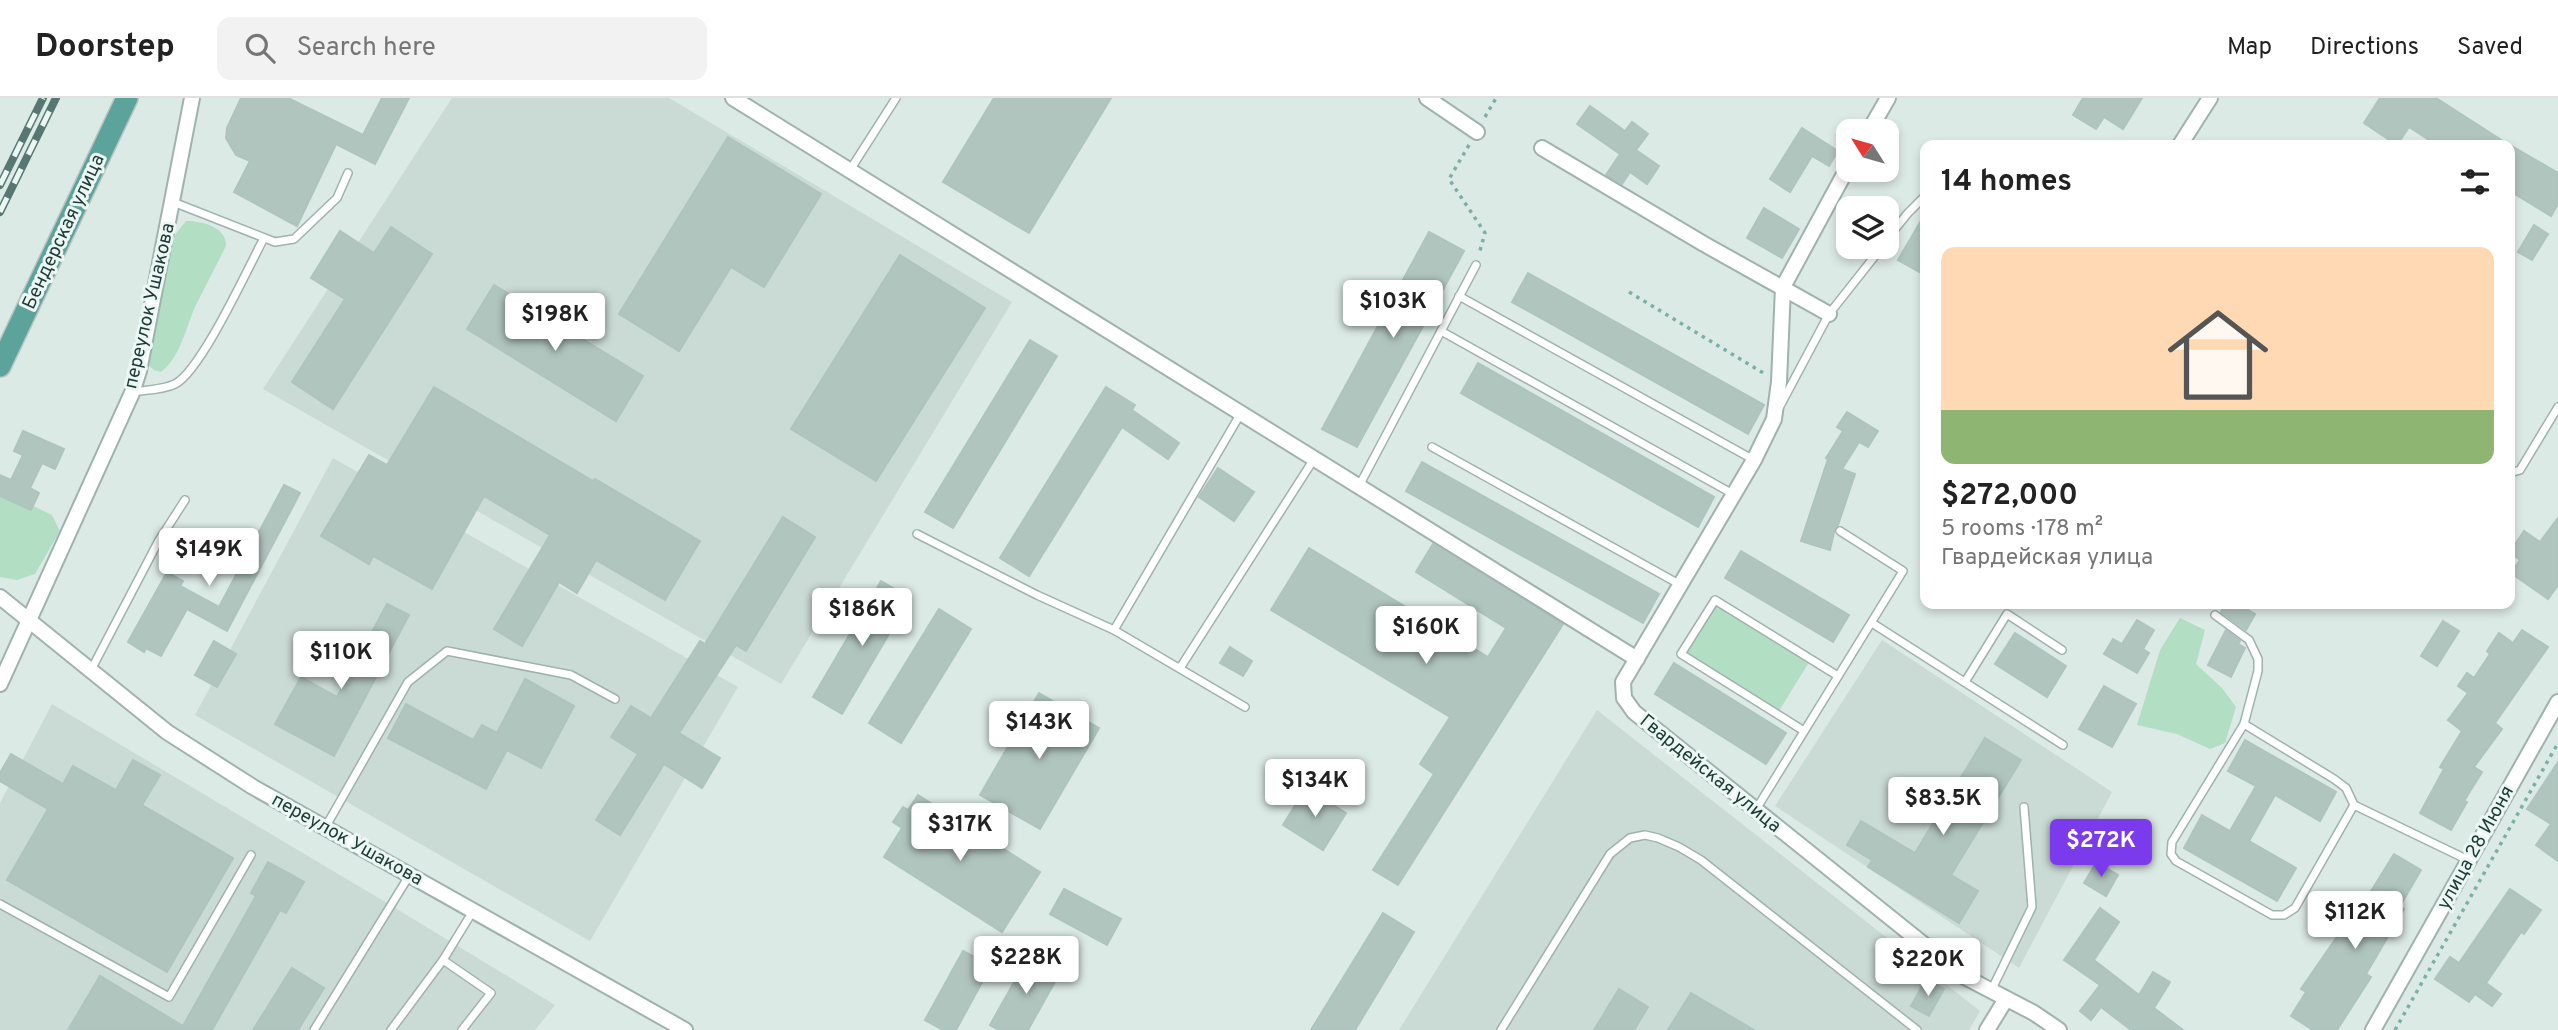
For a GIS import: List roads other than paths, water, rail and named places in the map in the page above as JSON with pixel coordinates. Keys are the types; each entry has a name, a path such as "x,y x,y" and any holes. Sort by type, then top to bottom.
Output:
{"main road":[{"name":"Бендерская улица","path":"0,366 127,98"}],"street":[{"name":"переулок Ушакова","path":"30,620 132,393 139,371 192,98"},
{"path":"733,98 1637,659 1754,460 1774,419 1779,382 1783,287 1839,182"},
{"path":"1427,98 1477,132"},
{"path":"1876,119 1888,98"},
{"path":"2183,140 2210,98"},
{"path":"1542,148 1829,314"},
{"name":"переулок Ушакова","path":"0,597 167,732 253,787 685,1030"},
{"path":"0,684 30,620"},
{"name":"Гвардейская улица","path":"1637,659 1623,682 1624,698 1634,712 1963,976 2034,1013 2059,1030"},
{"name":"улица 28 Июня","path":"2373,1030 2558,702"},
{"path":"1987,1030 2006,999"}],"lane":[{"path":"850,171 896,98"},
{"path":"173,202 264,239 275,242 294,239 337,198 348,173"},
{"path":"1899,224 1920,201"},
{"path":"132,393 175,384 194,366 213,336 264,239"},
{"path":"1774,419 1829,314 1873,259"},
{"path":"1359,487 1476,265"},
{"path":"1460,296 1754,460"},
{"path":"1441,331 1733,494"},
{"path":"2515,472 2520,470 2558,407"},
{"path":"1114,630 1242,412"},
{"path":"1432,447 1679,584"},
{"path":"1180,668 1314,459"},
{"path":"91,671 158,542 185,500"},
{"path":"1755,811 1903,571 1840,531"},
{"path":"917,534 1037,595 1114,630 1245,707"},
{"path":"1804,731 1681,654 1715,600 1838,676"},
{"path":"1965,682 2007,614 2062,650"},
{"path":"2215,615 2249,640 2258,659 2258,671 2244,724 2172,842 2171,854 2176,861 2272,915 2284,915 2295,908 2354,805"},
{"path":"1872,623 2063,745"},
{"path":"325,828 408,682 447,651 571,675 615,699"},
{"path":"2244,724 2334,779 2346,788 2354,805 2469,861"},
{"path":"1991,992 2032,908 2024,807"},
{"path":"1502,1030 1611,855 1630,838 1645,835 1668,842 1701,860 1917,1030"},
{"path":"0,904 169,998 251,855"},
{"path":"314,1030 410,875"},
{"path":"391,1030 443,960 473,911"},
{"path":"443,960 491,993 463,1030"}],"railway":[{"path":"0,185 43,98"},
{"path":"0,212 56,98"}]}
